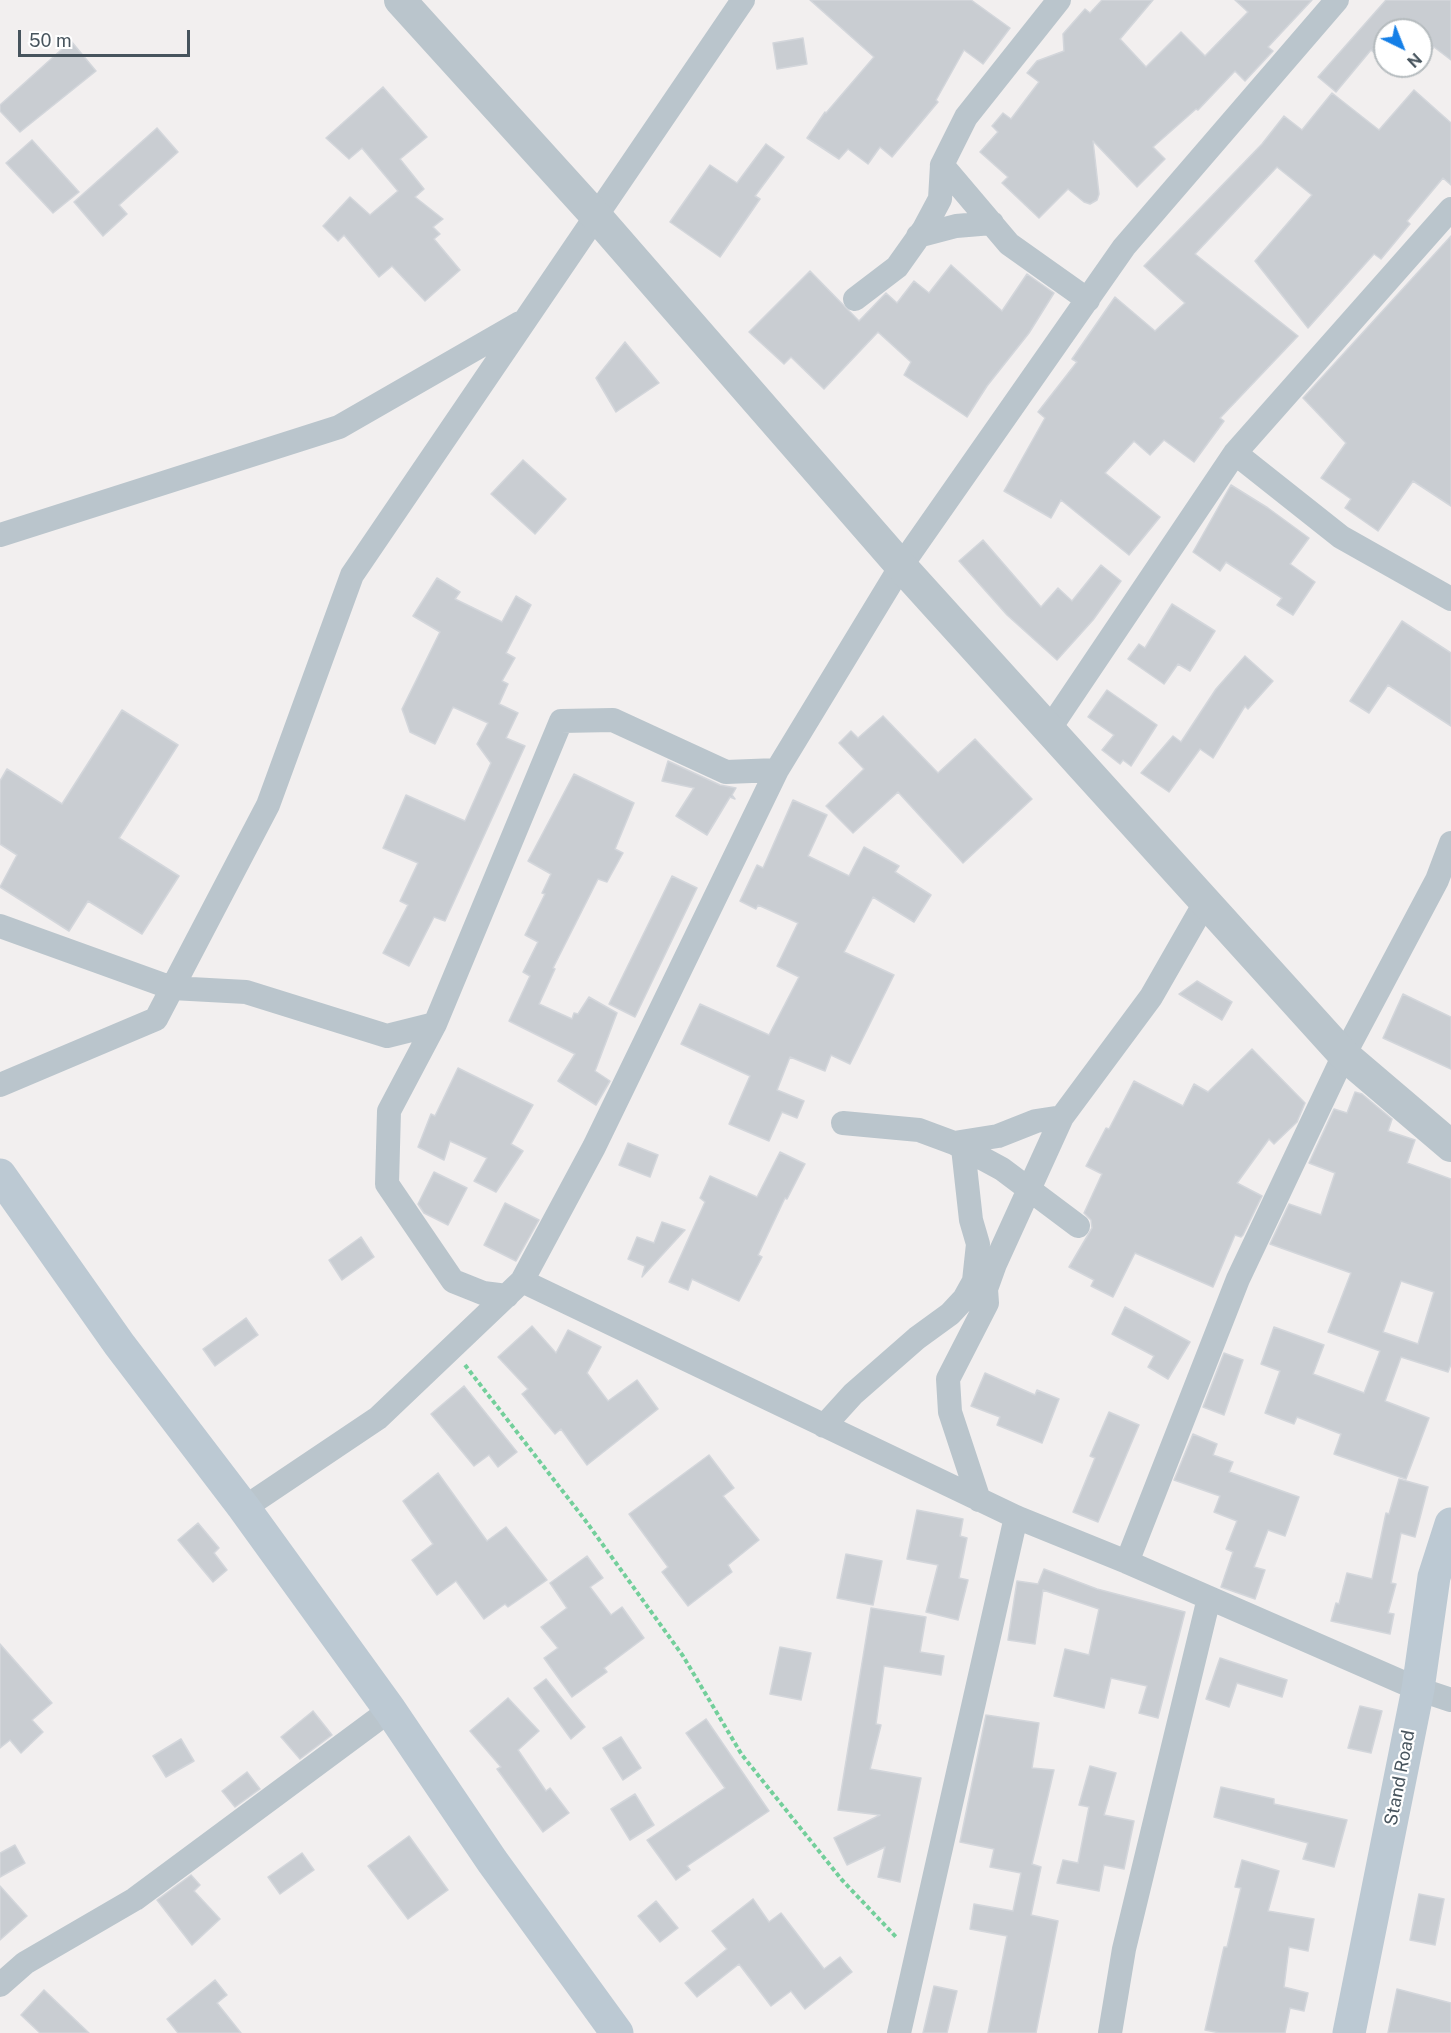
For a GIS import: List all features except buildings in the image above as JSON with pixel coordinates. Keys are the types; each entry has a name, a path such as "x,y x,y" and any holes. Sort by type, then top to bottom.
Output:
{"main road":[{"path":"0,1175 119,1344 244,1508 390,1710 492,1861 617,2033"},
{"name":"Stand Road","path":"1349,2033 1418,1689 1434,1577 1451,1524"}],"street":[{"path":"400,0 596,216 901,566 1344,1055 1451,1146"},
{"path":"0,1085 156,1019 268,805 352,575 743,0"},
{"path":"855,299 897,267 940,199 942,165 966,117 1059,0"},
{"path":"244,1508 378,1418 515,1288 594,1147 777,770 901,566 1124,248 1337,0"},
{"path":"942,165 1009,244 1088,300"},
{"path":"1050,728 1235,453 1451,209"},
{"path":"918,236 956,226 992,224"},
{"path":"0,536 339,427 527,318"},
{"path":"1235,453 1341,537 1451,599"},
{"path":"777,770 726,772 613,720 561,721 435,1024 388,1111 387,1184 453,1281 483,1293 515,1288 824,1426 1016,1517 1127,1562 1418,1689 1451,1700"},
{"path":"1127,1562 1238,1279 1344,1055 1437,880 1451,843"},
{"path":"979,1500 950,1412 948,1379 987,1304 986,1289 992,1272 1062,1117 1151,998 1206,902"},
{"path":"0,927 172,988 246,992 387,1036 435,1024"},
{"path":"958,1146 998,1136 1036,1121 1062,1117"},
{"path":"843,1123 919,1130 958,1146 1029,1188 1078,1226"},
{"path":"824,1426 853,1394 917,1338 950,1314 964,1299 974,1281 978,1244 971,1220 958,1146"},
{"path":"899,2033 1016,1517"},
{"path":"1110,2033 1124,1949 1209,1598"},
{"path":"0,1985 25,1963 135,1899 390,1710"}],"path":[{"path":"452,1348 585,1520 683,1656 742,1755 842,1880 916,1958"}]}
